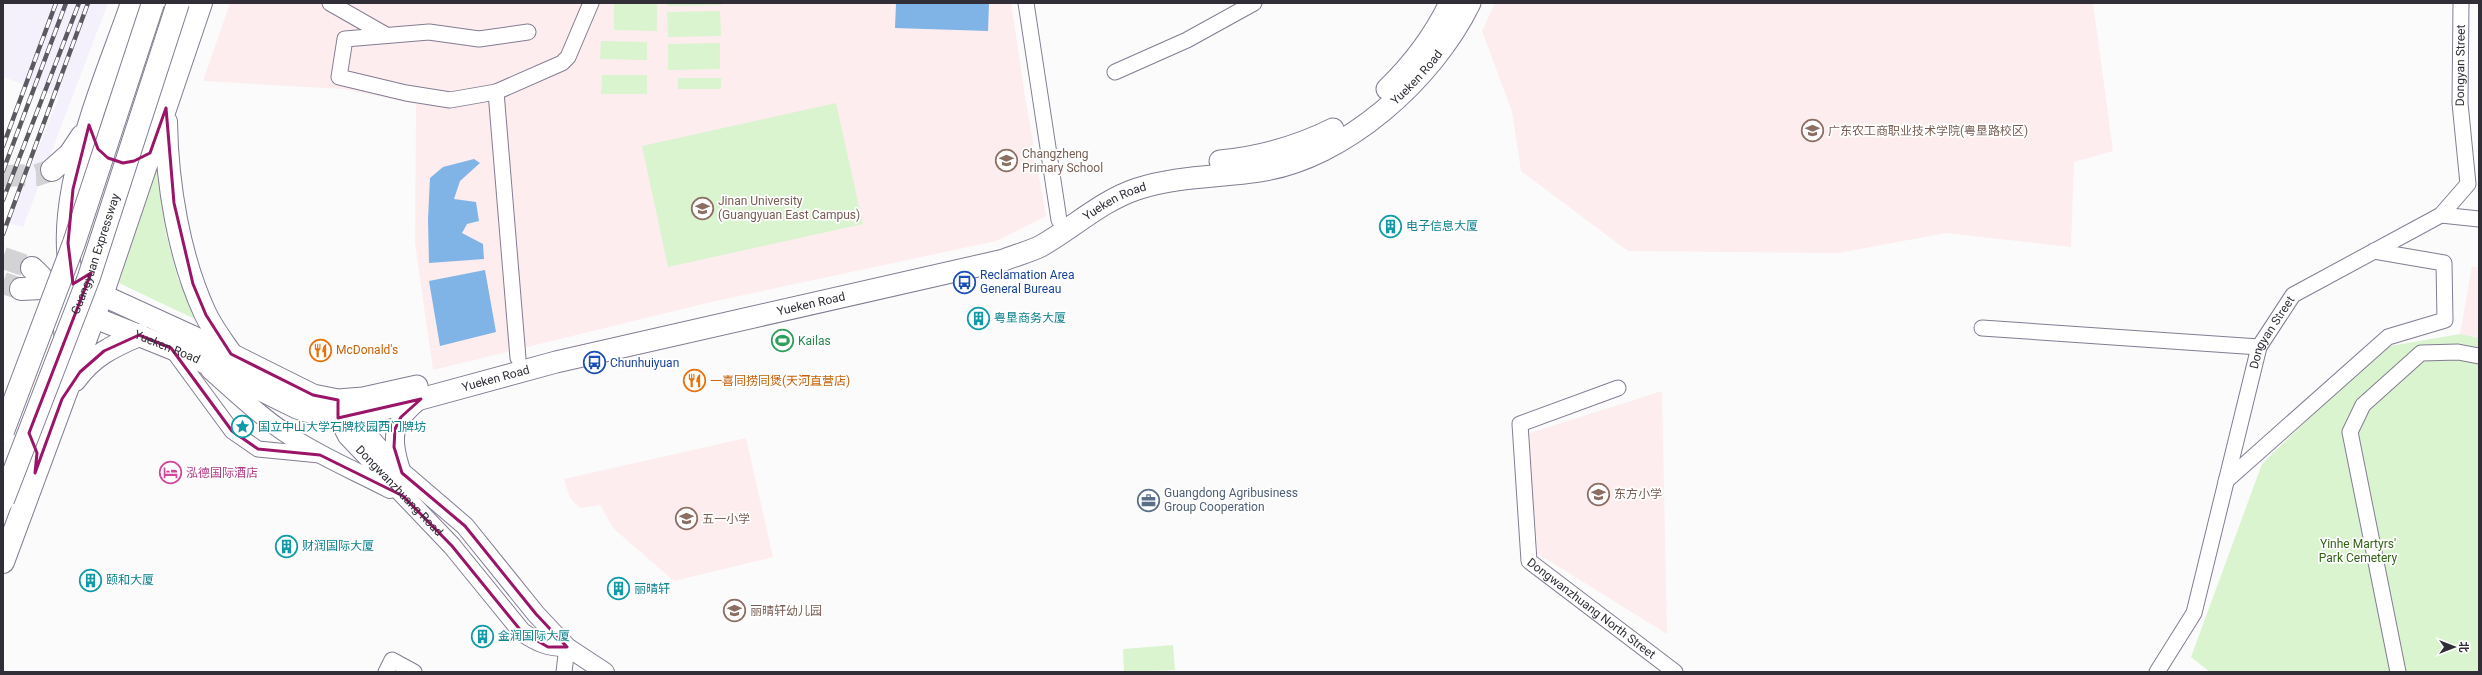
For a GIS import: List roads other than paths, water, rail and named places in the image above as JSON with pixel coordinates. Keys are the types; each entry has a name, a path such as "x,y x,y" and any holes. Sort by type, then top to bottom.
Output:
{"highway":[{"path":"93,317 78,296 73,284 68,243 68,219 80,153 132,3"},
{"name":"Guangyuan Expressway","path":"3,431 74,243 153,3"},
{"name":"Guangyuan Expressway","path":"3,500 89,277 178,3"},
{"path":"3,562 62,399 102,295 201,3"},
{"path":"166,108 168,159 174,203 193,284 206,314 232,354"},
{"path":"89,125 98,149 108,158 123,163 134,161 150,153"},
{"path":"52,170 70,154 89,125"},
{"path":"21,289 57,296 98,265 122,237"},
{"path":"93,317 57,296 32,268 102,295"},
{"path":"57,296 66,352 62,399"},
{"path":"62,399 93,358 114,345 139,335"},
{"path":"3,423 20,423 27,428 34,441 37,453 35,473"}],"main road":[{"name":"Yueken Road","path":"342,411 363,398 423,385 518,358 652,325 994,250 1024,239 1060,220 1109,187 1135,176 1161,168 1265,155 1317,137 1346,122 1373,102 1404,72 1429,41 1450,3"},
{"name":"Yueken Road","path":"93,317 196,358 315,415 421,399 556,362 1004,260 1040,246 1110,201 1135,189 1165,181 1261,171 1288,164 1352,134 1383,111 1417,80 1444,45 1470,3"},
{"name":"Yueken Road","path":"102,295 232,354 342,411"}],"street":[{"path":"330,3 386,35"},
{"path":"528,32 479,39 429,32 345,39 339,77 406,93 450,100 496,92 562,63 568,57 591,3"},
{"path":"1026,3 1060,220"},
{"path":"1115,72 1187,40 1254,3"},
{"name":"Dongyan Street","path":"2157,672 2194,613 2259,347 2293,295 2441,215 2468,184 2460,103 2461,3"},
{"path":"496,92 518,358"},
{"path":"2441,215 2479,218"},
{"path":"2226,481 2388,337 2445,320 2444,263 2374,251"},
{"path":"1982,328 2259,347"},
{"path":"171,348 232,431 258,449 320,455"},
{"path":"2398,672 2350,432 2363,405 2421,353 2458,352 2479,356"},
{"path":"196,358 262,416 290,437 320,455 403,496"},
{"name":"Dongwanzhuang North Street","path":"1618,388 1520,424 1529,561 1675,672"},
{"path":"402,473 394,447 395,429 401,417 421,399"},
{"name":"Dongwanzhuang Road","path":"342,411 402,473 465,526 536,614 567,647 604,672"},
{"name":"Dongwanzhuang Road","path":"342,411 347,436 452,546 522,632 536,642 548,646 567,647"},
{"path":"564,672 567,647"},
{"path":"386,672 392,660 414,672"}],"water":[{"path":"896,3 989,3 988,31 895,28"},
{"path":"474,159 480,163 460,181 454,199 476,202 479,221 467,224 462,233 483,244 484,259 429,263 428,219 430,178 443,167"},
{"path":"485,270 496,332 440,346 429,281"}],"tunnel":[{"path":"3,176 37,175 52,170"},
{"path":"3,258 32,268"},
{"path":"3,283 21,289"}],"railway":[{"path":"3,146 56,3"},
{"path":"3,171 66,3"},
{"path":"3,200 79,3"},
{"path":"3,234 88,3"}],"place":[{"name":"广东农工商职业技术学院(粤垦路校区)","path":"1812,131"},
{"name":"Changzheng Primary School","path":"1007,161"},
{"name":"Jinan University (Guangyuan East Campus)","path":"702,208"},
{"name":"电子信息大厦","path":"1390,226"},
{"name":"Reclamation Area General Bureau","path":"964,282"},
{"name":"粤垦商务大厦","path":"978,318"},
{"name":"Kailas","path":"782,341"},
{"name":"McDonald's","path":"320,350"},
{"name":"Chunhuiyuan","path":"594,363"},
{"name":"一喜同捞同煲(天河直营店)","path":"694,381"},
{"name":"国立中山大学石牌校园西门牌坊","path":"242,427"},
{"name":"泓德国际酒店","path":"170,473"},
{"name":"东方小学","path":"1598,494"},
{"name":"Guangdong Agribusiness Group Cooperation","path":"1149,500"},
{"name":"五一小学","path":"686,519"},
{"name":"财润国际大厦","path":"286,546"},
{"name":"颐和大厦","path":"90,580"},
{"name":"丽晴轩","path":"618,589"},
{"name":"丽晴轩幼儿园","path":"734,611"},
{"name":"金润国际大厦","path":"482,636"}],"park label":[{"name":"Yinhe Martyrs' Park Cemetery","path":"2358,551"}]}
